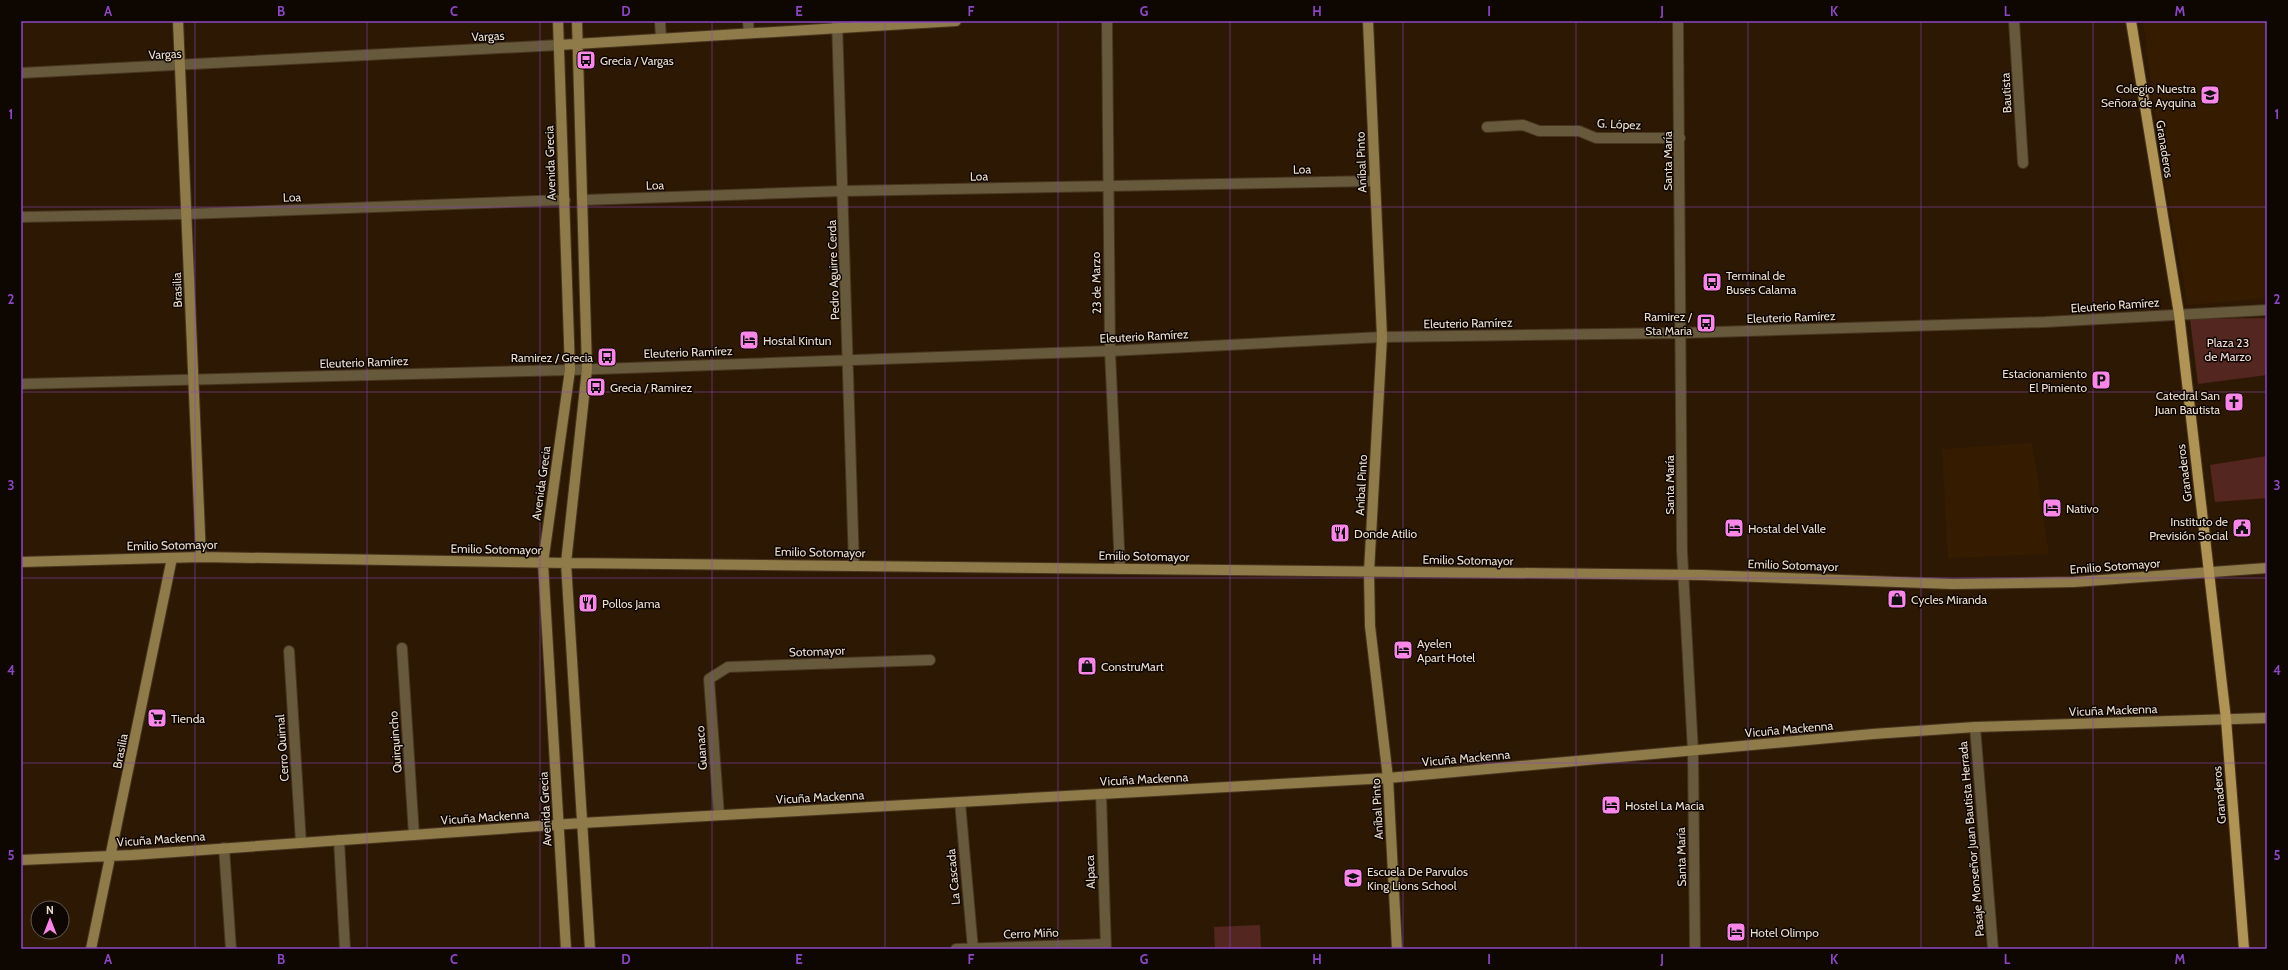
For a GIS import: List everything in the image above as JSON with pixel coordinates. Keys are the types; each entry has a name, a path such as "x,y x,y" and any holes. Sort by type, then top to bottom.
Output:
{"main road":[{"name":"Granaderos","path":"2131,21 2179,314 2226,719 2244,949"}],"street":[{"name":"Brasilia","path":"178,21 201,557"},
{"name":"Avenida Grecia","path":"558,21 570,370 543,562 566,949"},
{"path":"577,21 587,369 566,563 590,949"},
{"path":"660,21 661,38"},
{"path":"748,21 749,34"},
{"name":"Vargas","path":"21,73 180,66 749,34 837,25 956,21"},
{"name":"23 de Marzo","path":"1107,21 1107,187 1110,351 1120,569"},
{"name":"Aníbal Pinto","path":"1368,21 1382,337 1369,572 1370,626 1388,778 1397,949"},
{"name":"Santa María","path":"1678,21 1683,576 1693,751 1695,949"},
{"name":"Bautista","path":"2014,21 2023,163"},
{"name":"Pedro Aguirre Cerda","path":"837,25 854,566"},
{"name":"G. López","path":"1487,127 1523,125 1539,131 1579,131 1596,138 1680,138"},
{"name":"Loa","path":"583,200 843,191 1374,181"},
{"name":"Loa","path":"21,217 186,214 565,200"},
{"name":"Eleuterio Ramírez","path":"21,384 570,370 848,359 1110,351 1382,337 1681,333 2045,322 2267,310"},
{"name":"Emilio Sotomayor","path":"21,562 201,557 566,563 1683,576 1953,584 2074,582 2267,568"},
{"name":"Brasilia","path":"91,949 112,856 172,558"},
{"name":"Quirquincho","path":"402,648 414,835"},
{"name":"Cerro Quimal","path":"289,651 301,843"},
{"name":"Sotomayor","path":"709,679 728,667 930,660"},
{"name":"Guanaco","path":"709,679 719,815"},
{"name":"Vicuña Mackenna","path":"21,860 112,856 582,823 1388,778 1975,727 2267,718"},
{"name":"Pasaje Monseñor Juan Bautista Herrada","path":"1975,727 1993,949"},
{"name":"Alpaca","path":"1101,794 1106,947"},
{"name":"La Cascada","path":"960,802 973,948"},
{"path":"339,840 345,949"},
{"path":"224,848 231,949"},
{"name":"Cerro Miño","path":"956,949 1106,947"}],"shaded area":[{"name":"Colegio Nuestra Señora de Ayquina","path":"2143,21 2267,21 2267,298 2188,305 2163,170"},
{"path":"2032,443 2049,554 1948,558 1942,449"}],"green space":[{"name":"Plaza 23 de Marzo","path":"2267,318 2267,375 2198,384 2190,319"},
{"path":"2267,456 2267,498 2215,502 2210,465"},
{"path":"1260,925 1261,949 1215,949 1214,927"}],"place":[{"name":"Grecia / Vargas","path":"586,60"},
{"name":"Colegio Nuestra Señora de Ayquina","path":"2210,95"},
{"name":"Terminal de Buses Calama","path":"1712,282"},
{"name":"Ramirez / Sta Maria","path":"1706,323"},
{"name":"Hostal Kintun","path":"749,340"},
{"name":"Ramirez / Grecia","path":"607,357"},
{"name":"Estacionamiento El Pimiento","path":"2101,380"},
{"name":"Grecia / Ramirez","path":"596,387"},
{"name":"Catedral San Juan Bautista","path":"2234,402"},
{"name":"Nativo","path":"2052,508"},
{"name":"Hostal del Valle","path":"1734,528"},
{"name":"Instituto de Previsión Social","path":"2242,528"},
{"name":"Donde Atilio","path":"1340,533"},
{"name":"Cycles Miranda","path":"1897,599"},
{"name":"Pollos Jama","path":"588,603"},
{"name":"Ayelen Apart Hotel","path":"1403,650"},
{"name":"ConstruMart","path":"1087,666"},
{"name":"Tienda","path":"157,718"},
{"name":"Hostel La Macia","path":"1611,805"},
{"name":"Escuela De Parvulos King Lions School","path":"1353,878"},
{"name":"Hotel Olimpo","path":"1736,932"}]}
